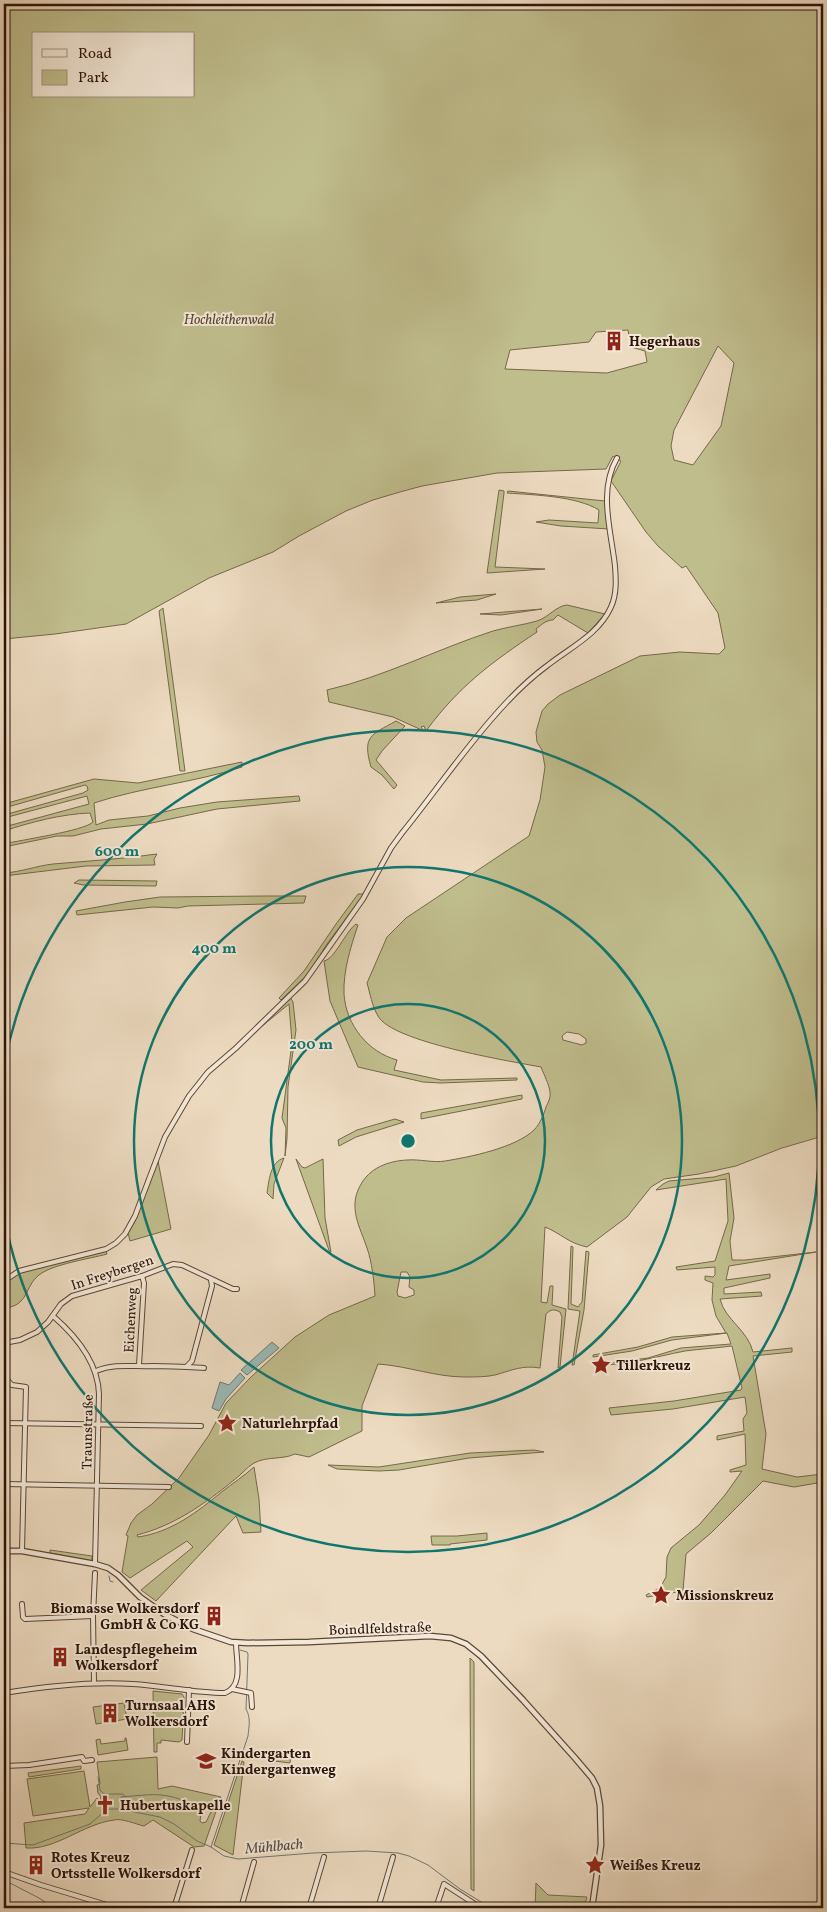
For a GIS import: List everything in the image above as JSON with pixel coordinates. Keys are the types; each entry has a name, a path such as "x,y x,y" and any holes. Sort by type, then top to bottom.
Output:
{"street":[{"path":"4,1280 19,1271 106,1249 125,1234 135,1216 166,1137 180,1108 196,1085 305,981 364,899 391,848 493,718 533,676 588,636 603,621 612,605 615,590 615,570 607,492 611,470 617,458"},
{"name":"In Freybergen","path":"4,1343 20,1340 37,1332 53,1316 61,1304 72,1296 142,1276 176,1263 210,1280 237,1289"},
{"name":"Eichenweg","path":"139,1365 144,1283 142,1276"},
{"path":"187,1366 192,1361 209,1299 212,1286 210,1280"},
{"name":"Traunstraße","path":"53,1316 80,1344 96,1371 99,1387 95,1564"},
{"path":"4,1343 7,1380 12,1385 26,1387 22,1551"},
{"name":"Eichenweg","path":"96,1371 115,1365 204,1368"},
{"path":"4,1423 201,1426"},
{"path":"4,1484 169,1487"},
{"name":"Boindlfeldstraße","path":"4,1551 22,1551 108,1568 118,1575 140,1597 181,1624 209,1636 236,1643 430,1636 458,1640 474,1649 558,1739 592,1778 597,1788 600,1806 601,1845 592,1908"},
{"path":"94,1683 93,1616 95,1573"},
{"path":"22,1604 23,1617 25,1619 93,1616"},
{"path":"4,1693 60,1685 94,1683 131,1684 225,1693 232,1689 237,1681 236,1643"},
{"path":"232,1689 249,1692 252,1696 252,1707"},
{"path":"187,1742 189,1690"},
{"path":"4,1766 30,1765 82,1757 84,1761 92,1760"},
{"path":"174,1908 192,1850"},
{"path":"309,1908 324,1857"},
{"path":"378,1908 393,1857"},
{"path":"241,1908 254,1862"},
{"path":"4,1872 117,1908"},
{"path":"436,1908 444,1884 481,1908"}],"green space":[{"name":"Hochleithenwald","path":"4,4 823,4 823,1136 782,1148 736,1166 664,1179 651,1187 627,1217 587,1247 575,1243 545,1227 541,1302 547,1303 550,1286 553,1286 552,1305 566,1309 560,1367 558,1368 562,1317 560,1312 554,1310 546,1314 540,1368 523,1368 492,1376 454,1377 378,1364 362,1406 362,1431 309,1457 295,1454 264,1459 254,1463 200,1506 163,1526 137,1535 138,1537 162,1531 173,1526 204,1506 254,1467 259,1499 261,1532 243,1533 236,1516 156,1601 141,1590 193,1547 187,1541 130,1578 122,1572 128,1536 126,1535 131,1523 137,1515 152,1504 179,1478 209,1435 226,1403 251,1377 295,1337 329,1315 375,1296 370,1259 355,1210 357,1194 368,1174 393,1162 412,1160 445,1161 504,1147 516,1142 536,1128 542,1119 549,1100 548,1083 541,1067 479,1055 427,1042 388,1025 378,1016 367,983 387,937 406,918 529,836 540,800 545,767 542,750 537,742 536,732 542,711 548,704 560,695 640,656 680,652 719,654 725,648 718,613 686,566 682,568 658,546 646,532 611,481 621,461 613,456 606,469 497,473 422,486 373,500 346,511 273,552 209,578 126,624 4,639","holes":["628,330 631,347 645,351 647,362 607,373 505,369 510,350 589,342 596,332","718,346 734,363 721,426 693,465 674,460 671,446 674,430","567,1032 579,1034 586,1039 586,1043 582,1045 563,1040 562,1036","401,1272 407,1272 410,1277 409,1287 414,1290 414,1295 405,1298 398,1296"]},
{"path":"499,490 504,491 504,493 495,567 545,569 487,573"},
{"path":"508,491 605,501 609,529 561,526 536,522 549,520 598,523 599,510 590,505 567,499 507,493"},
{"path":"496,594 477,600 436,603 460,597"},
{"path":"567,605 605,614 588,633 558,615 553,620 544,623 536,629 537,632 477,676 438,715 426,731 424,726 421,727 424,731 393,717 329,702 327,690 369,678 493,631 537,621 559,607"},
{"path":"163,608 185,771 180,771 159,611"},
{"path":"542,609 501,615 480,614"},
{"path":"396,721 405,726 376,760 397,785 394,789 382,775 371,767 368,757 368,743 380,730"},
{"path":"242,762 242,767 224,772 94,803 96,825 109,820 148,816 217,802 299,796 300,801 217,809 147,824 101,829 73,836 57,836 4,847 4,844 78,829 93,822 90,813 69,815 4,831 4,827 89,804 87,796 4,818 4,815 83,793 88,790 85,785 4,808 4,804 94,779 138,783"},
{"path":"157,854 154,859 155,865 86,866 4,876 4,873 53,864"},
{"path":"79,880 157,881 156,886 83,885 74,883"},
{"path":"358,894 364,894 327,944 308,974 281,1000 279,998 304,971"},
{"path":"306,896 304,903 188,906 178,908 153,907 77,915 76,911 160,897"},
{"path":"356,924 358,925 350,950 345,976 344,994 346,1005 349,1016 360,1036 377,1051 397,1060 394,1070 441,1080 517,1078 517,1080 423,1082 358,1067 330,1001 324,961 332,956"},
{"path":"290,997 293,1002 296,1030 288,1087 285,1156 286,1128 282,1118 292,1043 289,1004 256,1031"},
{"path":"522,1095 522,1099 421,1119 421,1113"},
{"path":"395,1119 404,1122 356,1137 339,1146 338,1140 357,1130"},
{"path":"284,1158 274,1184 273,1199 267,1193 270,1178 276,1163"},
{"path":"296,1159 305,1168 323,1159 325,1218 330,1253"},
{"path":"158,1161 171,1229 130,1241 128,1233 134,1223"},
{"path":"729,1173 734,1218 730,1241 732,1260 816,1252 729,1266 726,1280 770,1274 770,1278 724,1288 724,1294 761,1292 762,1296 720,1299 727,1313 746,1337 753,1352 792,1348 792,1352 753,1356 766,1434 762,1469 797,1477 823,1474 823,1482 794,1487 763,1481 711,1533 686,1554 683,1591 647,1597 646,1595 660,1588 666,1577 667,1557 671,1548 699,1525 725,1495 742,1471 730,1472 730,1470 746,1465 745,1434 717,1440 717,1436 744,1431 743,1419 747,1413 745,1397 673,1409 611,1415 609,1408 674,1401 741,1390 732,1346 685,1351 628,1363 593,1365 648,1358 681,1348 731,1344 727,1333 672,1340 632,1351 593,1357 593,1355 638,1347 672,1337 726,1333 716,1316 712,1300 713,1283 705,1280 705,1276 713,1277 715,1275 715,1267 677,1270 676,1267 715,1261 728,1221 726,1179 656,1190 669,1181 714,1177"},
{"path":"571,1246 573,1247 571,1304 578,1307 582,1302 586,1251 589,1252 584,1310 574,1365 572,1365 580,1311 568,1309"},
{"path":"106,1251 107,1254 45,1271 34,1280 18,1304 4,1308 4,1284 11,1277 25,1270"},
{"path":"534,1450 544,1452 469,1458 399,1470 337,1469 328,1465 379,1467 470,1453"},
{"path":"487,1533 487,1540 450,1545 432,1545 431,1536"},
{"path":"50,1550 92,1556 92,1560 50,1553"},
{"path":"470,1658 474,1662 474,1891 471,1889"},
{"path":"153,1691 182,1694 184,1697 182,1740 179,1742 161,1740 161,1743 157,1743 157,1752 154,1752"},
{"name":"Turnsaal AHS Wolkersdorf","path":"124,1703 127,1719 96,1724 93,1707"},
{"path":"125,1738 128,1750 98,1755 96,1740 100,1739 101,1744 125,1741"},
{"path":"269,1751 291,1754 290,1763 267,1760"},
{"path":"157,1757 158,1789 172,1786 221,1797 204,1846 194,1847 153,1820 144,1826 125,1820 117,1820 91,1826 48,1845 26,1848 24,1823 85,1814 89,1808 33,1816 27,1779 84,1771 90,1807 97,1798 97,1801 100,1802 101,1797 98,1793 97,1785 100,1784 97,1762","holes":["195,1803 212,1810 206,1822 202,1823 200,1821 201,1814"]},
{"path":"242,1761 244,1762 233,1855 214,1845"},
{"path":"81,1766 81,1769 29,1777 28,1773"},
{"path":"536,1883 548,1895 587,1897 584,1908 535,1908"}],"water":[{"path":"272,1342 279,1348 247,1375 241,1370"},
{"path":"240,1373 245,1378 226,1399 219,1411 212,1408 220,1382 229,1385"}],"waterway":[{"path":"109,1576 110,1581 113,1582"},
{"path":"211,1847 248,1736 249,1719 246,1709 248,1654 240,1650"},
{"path":"98,1777 100,1790 104,1794 123,1794 126,1797"},
{"path":"121,1797 143,1795 170,1796 199,1808"},
{"name":"Mühlbach","path":"4,1843 33,1845 90,1824 105,1811 119,1809 160,1817 224,1856 238,1859 366,1851 398,1853 428,1865 460,1889 491,1908"},
{"path":"4,1880 54,1908"}],"place":[{"name":"Hegerhaus","path":"614,341"},
{"name":"Tillerkreuz","path":"601,1365"},
{"name":"Naturlehrpfad","path":"227,1423"},
{"name":"Missionskreuz","path":"661,1595"},
{"name":"Biomasse Wolkersdorf GmbH & Co KG","path":"214,1616"},
{"name":"Landespflegeheim Wolkersdorf","path":"60,1657"},
{"name":"Turnsaal AHS Wolkersdorf","path":"110,1713"},
{"name":"Kindergarten Kindergartenweg","path":"206,1761"},
{"name":"Hubertuskapelle","path":"105,1805"},
{"name":"Rotes Kreuz Ortsstelle Wolkersdorf","path":"36,1865"},
{"name":"Weißes Kreuz","path":"595,1865"}]}
